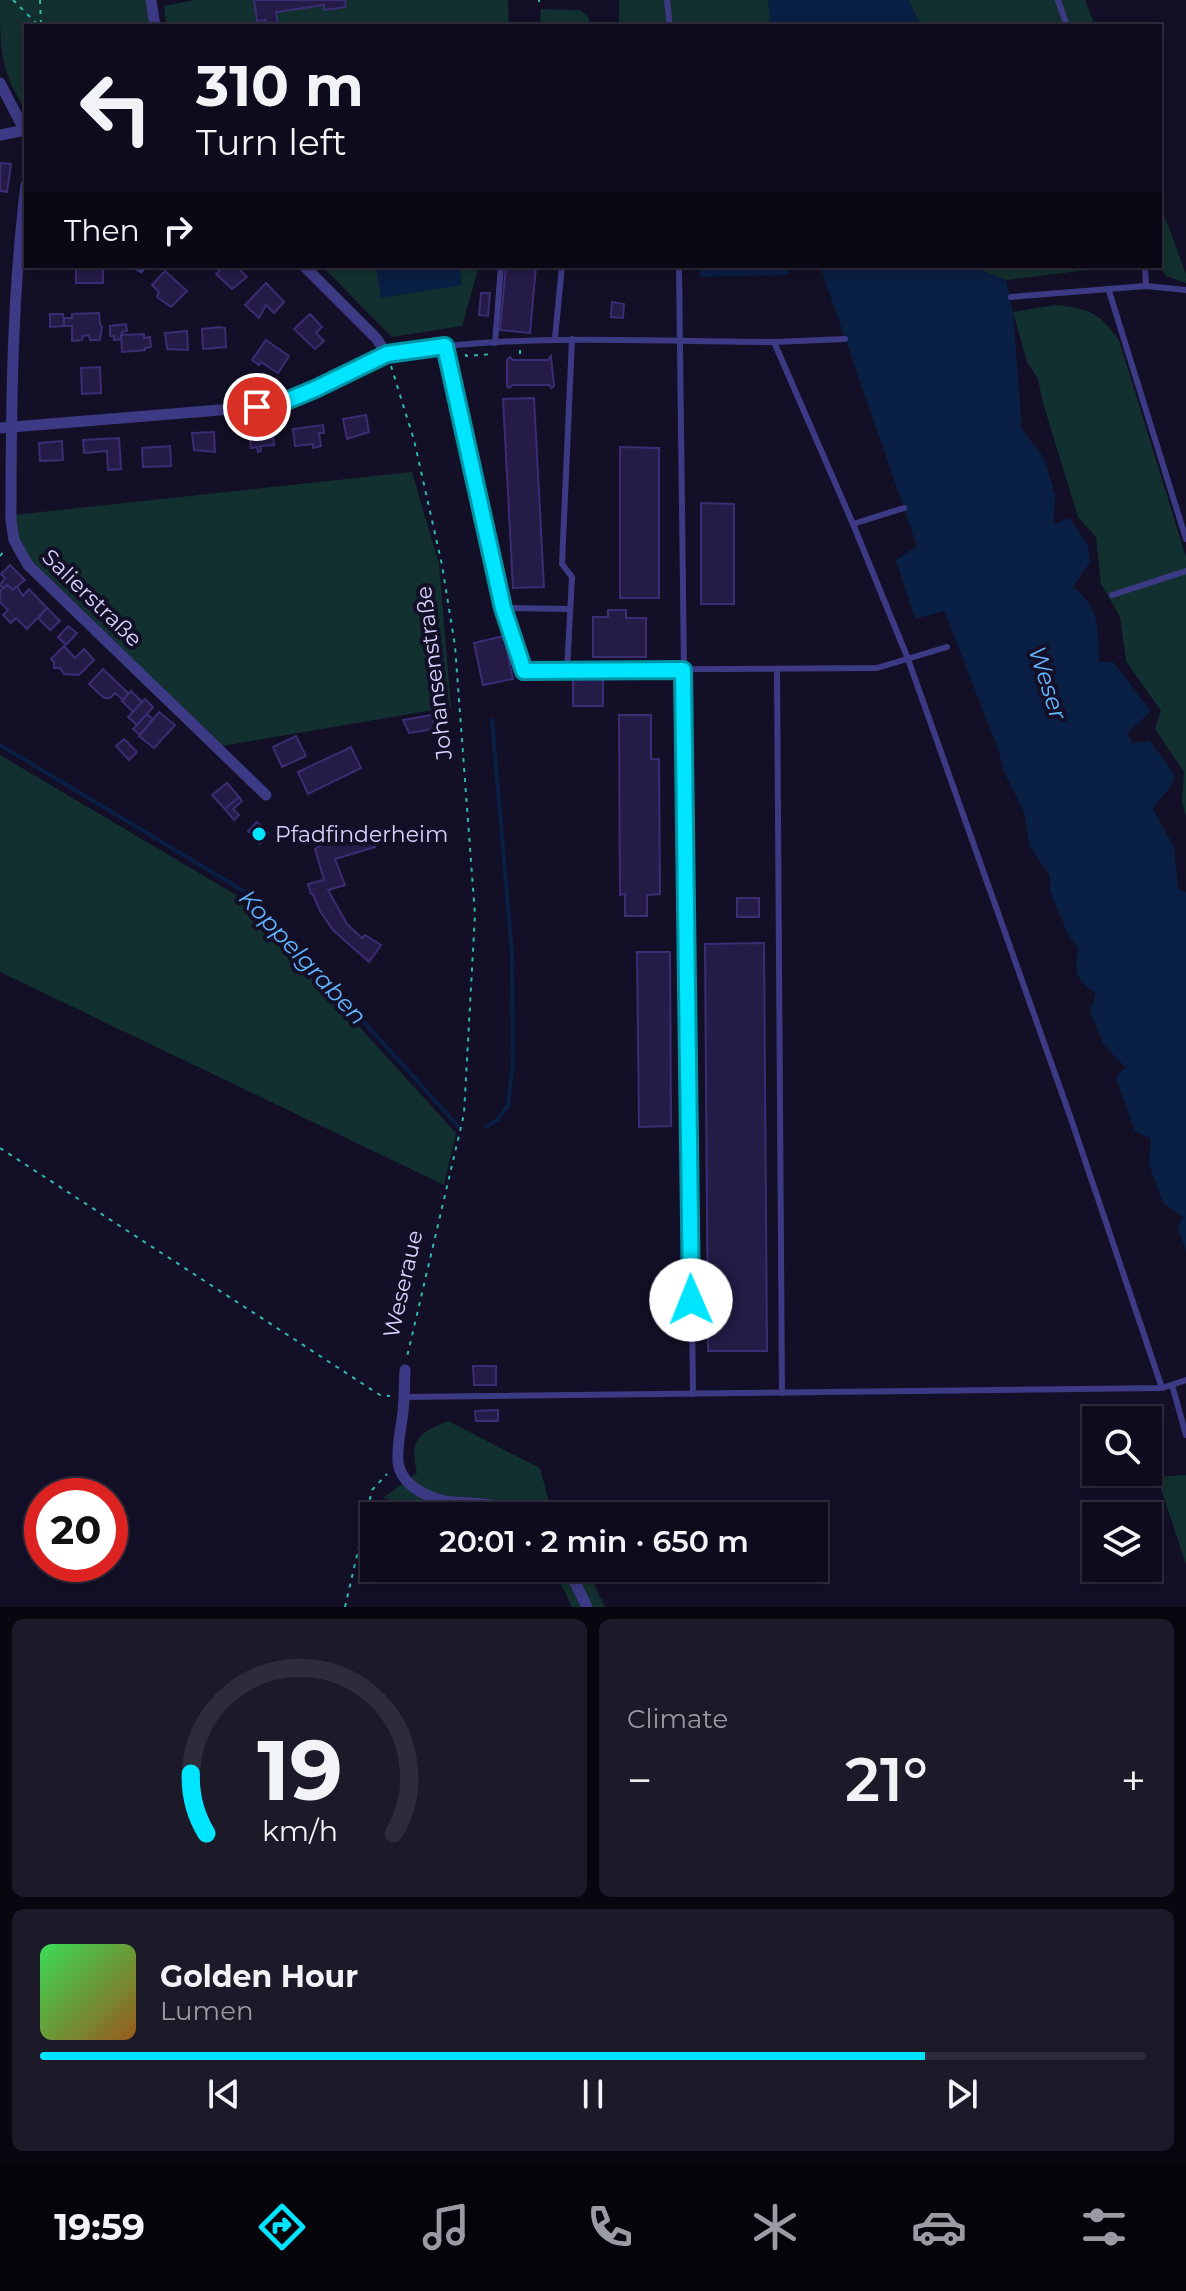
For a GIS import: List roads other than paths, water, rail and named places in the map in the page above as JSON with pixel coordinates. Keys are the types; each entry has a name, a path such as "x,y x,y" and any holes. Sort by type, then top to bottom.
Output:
{"street":[{"path":"151,0 155,24"},
{"path":"0,83 24,127"},
{"path":"0,135 24,131"},
{"name":"Salierstraße","path":"24,220 14,313 11,520 20,553 28,565 266,795"},
{"path":"0,428 257,407 286,401 387,354 376,338 306,268"},
{"name":"Weseraue","path":"405,1370 398,1465 410,1484 434,1498 450,1502"},
{"path":"575,1582 587,1607"}],"lane":[{"path":"667,0 670,24"},
{"path":"1058,0 1066,24"},
{"path":"495,343 501,268"},
{"path":"555,338 562,268"},
{"path":"679,268 693,1394"},
{"path":"1145,268 1146,286"},
{"path":"1011,297 1146,286 1186,290"},
{"path":"1109,291 1186,539"},
{"path":"387,354 445,346 555,338 679,342 845,339"},
{"path":"567,670 572,577 562,564 572,339"},
{"path":"774,342 908,659 1070,1116 1162,1388"},
{"path":"445,346 503,608 524,671 877,668 947,647"},
{"path":"853,524 904,508"},
{"path":"1112,595 1186,571"},
{"path":"503,608 570,609"},
{"path":"777,670 782,1393"},
{"path":"404,1397 1162,1388 1186,1380"},
{"path":"1172,1385 1186,1435"}],"water":[{"path":"768,0 909,0 919,24 771,24"},
{"path":"376,268 459,268 462,285 381,298"},
{"path":"700,268 789,268 789,275 700,277"},
{"name":"Weser","path":"821,268 983,268 984,272 1006,280 1013,312 1022,429 1044,458 1055,494 1054,524 1070,518 1088,546 1090,562 1073,587 1089,603 1096,620 1099,662 1113,662 1151,711 1127,734 1133,743 1150,741 1175,775 1171,786 1153,809 1174,847 1178,889 1186,892 1186,1251 1178,1228 1183,1217 1163,1203 1149,1164 1151,1139 1135,1131 1116,1078 1125,1067 1104,1045 1090,1011 1096,993 1084,984 1078,974 1076,963 1079,948 1069,937 1050,891 1050,876 1030,847 1024,812 1005,774 944,611 915,619 896,560 917,546"}],"waterway":[{"name":"Koppelgraben","path":"486,1127 497,1120 508,1106 513,1061 512,953 492,720"},
{"name":"Koppelgraben","path":"0,745 247,893 458,1126"}],"place":[{"name":"Pfadfinderheim","path":"259,834"}]}
